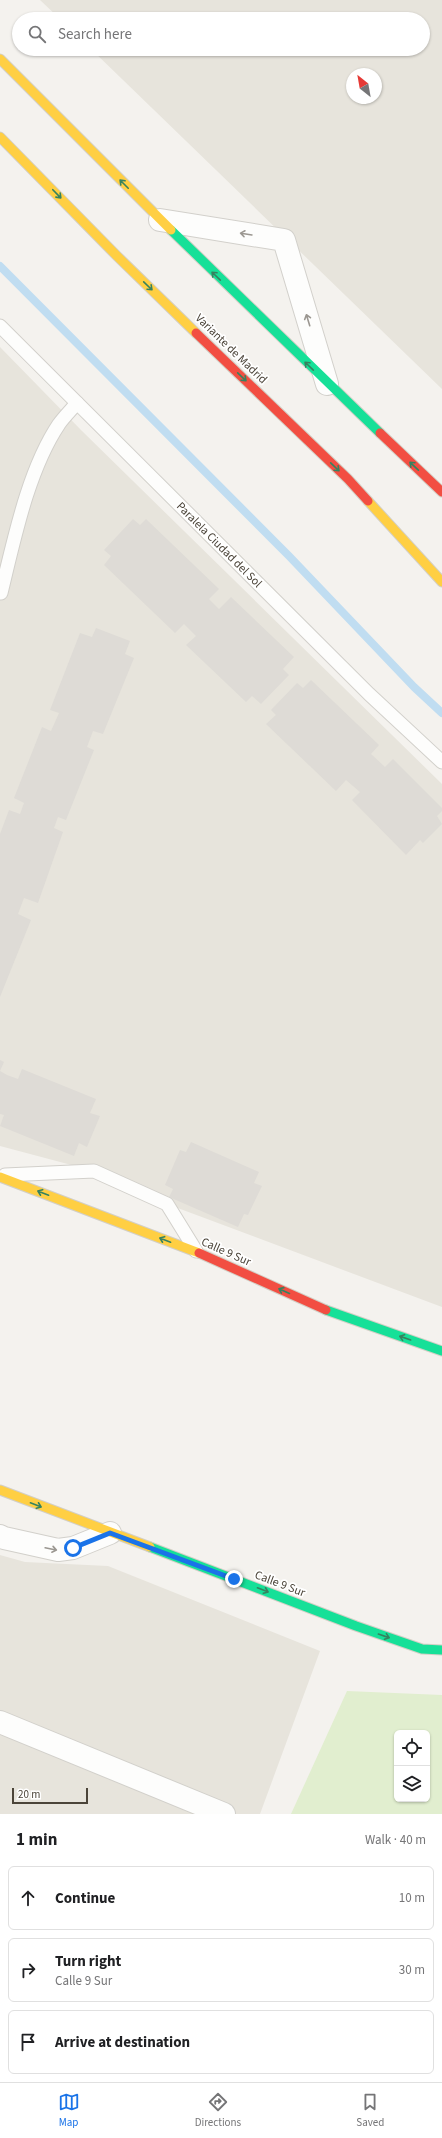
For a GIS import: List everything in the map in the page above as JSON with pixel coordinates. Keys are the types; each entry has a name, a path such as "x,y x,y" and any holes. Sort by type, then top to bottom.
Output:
{"main road":[{"path":"0,59 160,220 327,384 442,492"},
{"name":"Variante de Madrid","path":"0,136 117,256 348,479 442,582"},
{"name":"Calle 9 Sur","path":"0,1176 197,1252 334,1313 442,1351"},
{"name":"Calle 9 Sur","path":"0,1490 356,1626 422,1649 442,1650"}],"street":[{"path":"0,148 42,180"},
{"path":"160,220 284,240 327,384"},
{"path":"1,1540 58,1550 73,1548 110,1533"},
{"path":"0,1722 224,1814"}],"lane":[{"name":"Paralela Ciudad del Sol","path":"0,326 369,694 442,762"},
{"path":"0,592 19,522 39,463 59,424 77,403"},
{"path":"0,1176 94,1171 167,1204 197,1252"}],"shaded area":[{"path":"40,0 442,0 442,389 98,56 430,56 430,12 53,12"},
{"path":"0,347 81,430 442,784 442,1307 167,1204 94,1171 0,1146"},
{"path":"0,1555 25,1562 108,1566 320,1651 260,1814 0,1814"}],"green space":[{"path":"347,1691 442,1695 442,1814 291,1814"}],"building":[{"path":"133,519 140,525 146,519 219,589 209,599 219,609 231,597 294,657 283,669 289,675 261,704 252,696 246,702 186,645 196,636 184,624 175,633 104,565 111,556 104,550"},
{"path":"96,628 130,641 125,654 134,658 103,734 93,731 87,747 94,750 66,820 58,817 54,828 63,832 38,903 24,898 18,914 31,920 0,997 0,834 9,810 20,814 24,803 14,798 42,727 51,731 59,713 50,710 80,633 92,637"},
{"path":"311,680 379,745 371,754 385,767 393,759 442,808 442,811 437,816 442,824 423,843 420,840 406,855 352,800 360,792 346,780 336,791 266,724 276,715 271,710 297,683 303,688"},
{"path":"0,1060 4,1062 0,1071"},
{"path":"22,1069 96,1099 90,1113 100,1116 87,1147 79,1143 74,1156 0,1126 4,1115 0,1114 0,1071 18,1079"},
{"path":"191,1142 259,1172 254,1183 262,1186 248,1215 244,1214 238,1227 169,1197 173,1189 165,1185 180,1150 186,1152"}],"waterway":[{"path":"0,266 289,556 414,687 442,713"}],"traffic: fast":[{"path":"171,230 380,433"},
{"path":"326,1310 442,1351"},
{"path":"150,1547 356,1626 422,1649 442,1650"}],"traffic: slow":[{"path":"0,59 171,230"},
{"path":"0,137 117,256 196,333"},
{"path":"368,501 442,582"},
{"path":"0,1177 199,1253"},
{"path":"0,1490 150,1547"}],"traffic: jam":[{"path":"196,333 348,479 368,501"},
{"path":"380,433 442,492"},
{"path":"199,1253 326,1310"}],"route":[{"path":"73,1548 110,1533 234,1579"}]}
